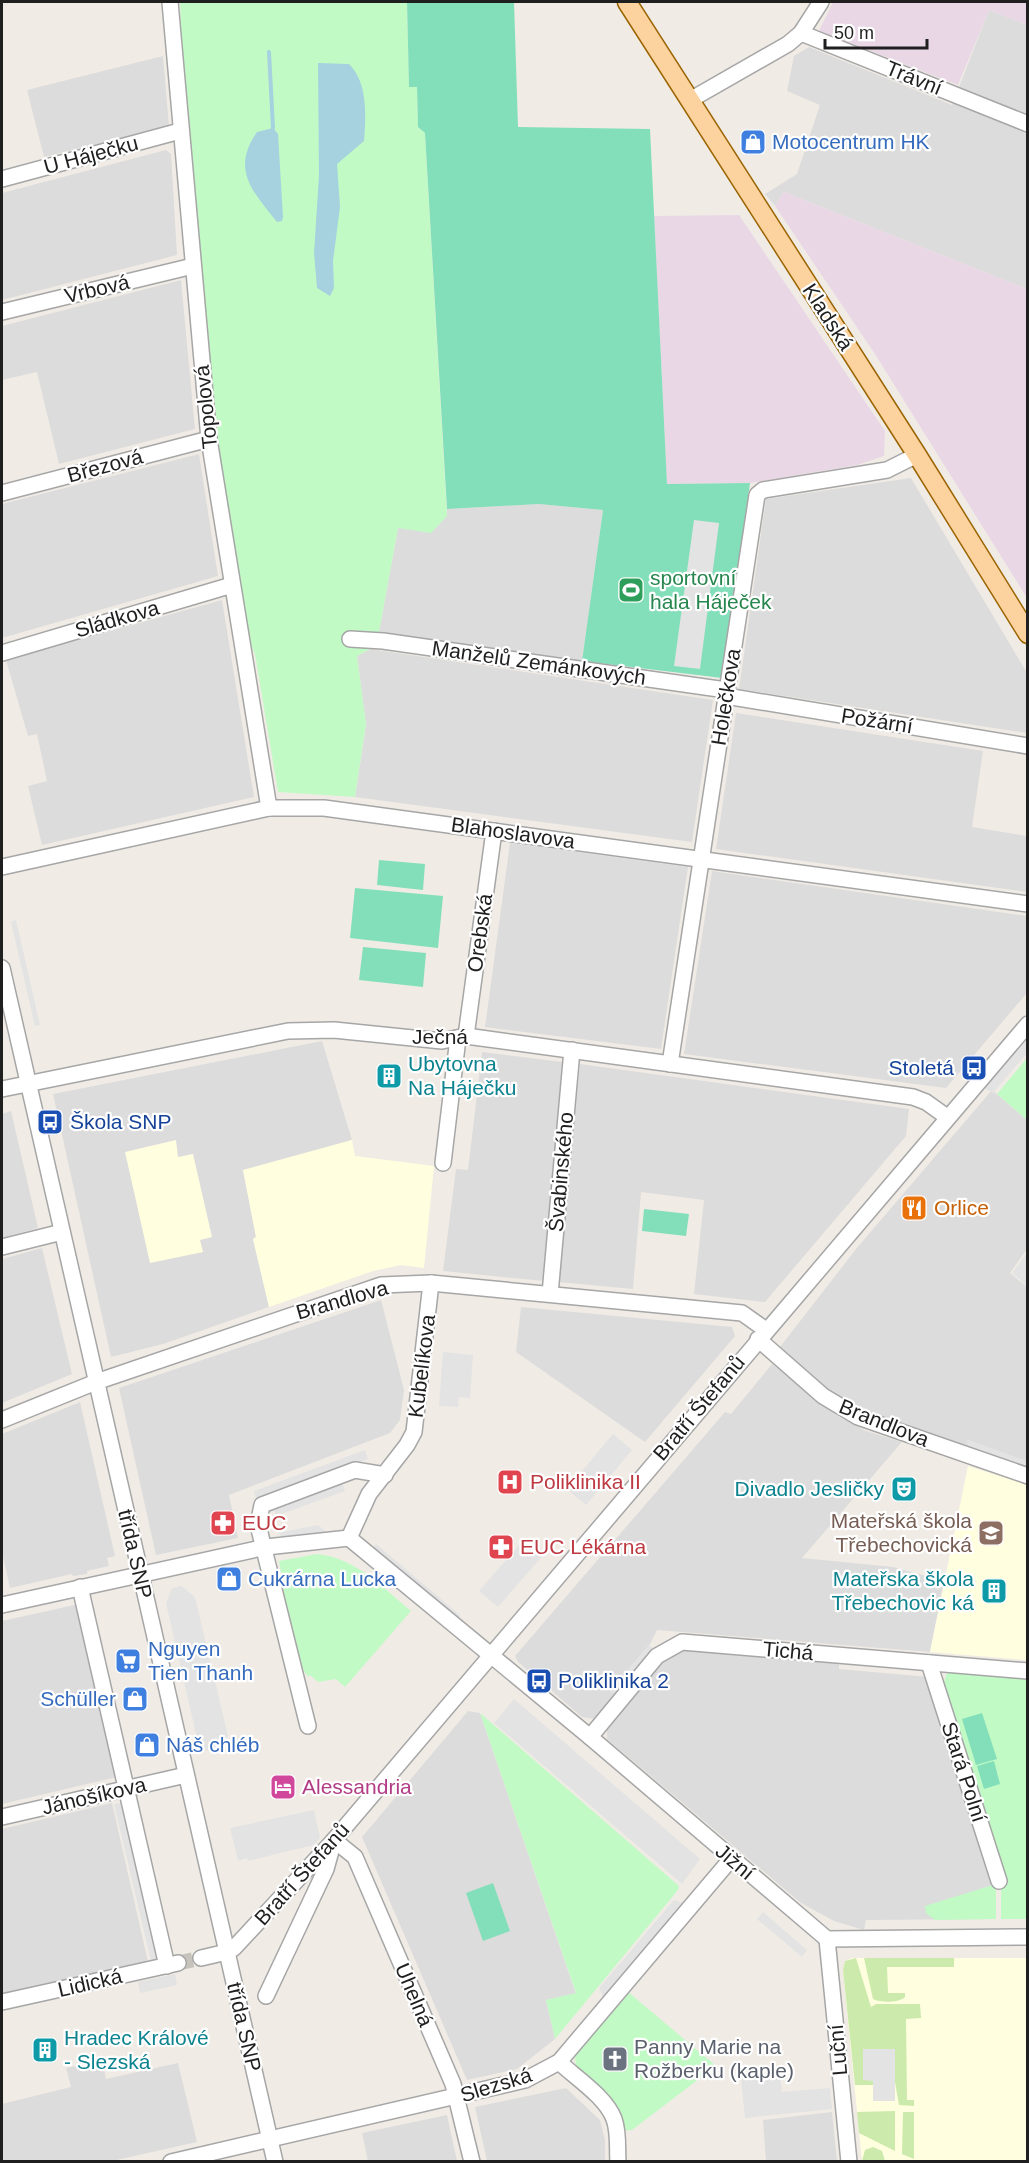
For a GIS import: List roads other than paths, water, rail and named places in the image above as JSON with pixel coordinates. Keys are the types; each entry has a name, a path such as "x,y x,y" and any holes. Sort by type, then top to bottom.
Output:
{"main road":[{"name":"Kladská","path":"627,2 917,455 1028,634"}],"street":[{"name":"Topolová","path":"170,2 209,439 269,808"},
{"path":"690,100 788,44 801,33 821,2"},
{"name":"Trávní","path":"801,33 1028,124"},
{"name":"U Háječku","path":"2,179 180,131"},
{"name":"Vrbová","path":"2,312 193,266"},
{"name":"Březová","path":"2,493 209,439"},
{"name":"Holečkova","path":"670,1064 752,525 759,492 887,470 917,455"},
{"name":"Sládkova","path":"2,653 232,585"},
{"name":"Manželů Zemánkových","path":"350,639 383,641 719,689 727,694"},
{"name":"Požární","path":"727,694 735,698 1028,746"},
{"name":"Blahoslavova","path":"2,867 269,808 324,808 1028,904"},
{"name":"Orebská","path":"443,1163 494,831"},
{"name":"třída SNP","path":"2,968 274,2162"},
{"name":"Bratří Štefanů","path":"227,1953 253,1929 334,1840 1028,1024"},
{"name":"Ječná","path":"2,1089 295,1030 334,1030 442,1041 462,1037 913,1097 926,1102 947,1118"},
{"name":"Švabinského","path":"550,1294 572,1050"},
{"path":"2,1247 62,1232"},
{"name":"Brandlova","path":"2,1420 96,1382 381,1285 431,1284 742,1313 823,1396 858,1417 1028,1476"},
{"name":"Kubelíkova","path":"349,1538 369,1494 414,1432 431,1284"},
{"path":"308,1726 266,1547 258,1525 262,1504 355,1470 385,1475"},
{"path":"2,1605 266,1547 349,1538 490,1654"},
{"path":"80,1587 127,1788"},
{"name":"Tichá","path":"590,1737 657,1656 682,1642 1028,1671"},
{"name":"Jižní","path":"490,1654 827,1939"},
{"name":"Stará Polní","path":"929,1663 999,1881"},
{"name":"Jánošíkova","path":"2,1817 186,1775"},
{"name":"Lidická","path":"2,2002 172,1964 127,1788"},
{"path":"266,1996 326,1869 334,1840"},
{"name":"Uhelná","path":"334,1840 355,1857 458,2097 472,2162"},
{"name":"Slezská","path":"171,2162 525,2080 559,2062 731,1858"},
{"path":"827,1939 1028,1937"},
{"name":"Luční","path":"827,1939 849,2162"},
{"path":"201,1958 227,1953"},
{"path":"559,2062 607,2107 614,2119 617,2133 618,2162"}],"water":[{"path":"318,63 349,64 360,80 365,110 364,141 337,164 340,207 333,261 334,288 330,296 317,288 314,253 319,176"},
{"path":"273,128 278,134 283,217 282,221 277,222 253,190 245,169 249,145 257,132"}],"waterway":[{"path":"269,52 273,128"}],"tunnel":[{"path":"178,1963 201,1958"}],"place":[{"name":"Motocentrum HK","path":"753,142"},
{"name":"sportovní hala Háječek","path":"631,590"},
{"name":"Stoletá","path":"974,1068"},
{"name":"Ubytovna Na Háječku","path":"389,1076"},
{"name":"Škola SNP","path":"50,1122"},
{"name":"Orlice","path":"914,1208"},
{"name":"Poliklinika II","path":"510,1482"},
{"name":"Divadlo Jesličky","path":"904,1489"},
{"name":"EUC","path":"223,1523"},
{"name":"Mateřská škola Třebechovická","path":"991,1533"},
{"name":"EUC Lékárna","path":"501,1547"},
{"name":"Cukrárna Lucka","path":"229,1579"},
{"name":"Mateřska škola Třebechovic ká","path":"994,1591"},
{"name":"Nguyen Tien Thanh","path":"128,1661"},
{"name":"Poliklinika 2","path":"539,1681"},
{"name":"Schüller","path":"135,1699"},
{"name":"Náš chléb","path":"147,1745"},
{"name":"Alessandria","path":"283,1787"},
{"name":"Hradec Králové - Slezská","path":"45,2050"},
{"name":"Panny Marie na Rožberku (kaple)","path":"615,2059"}]}
